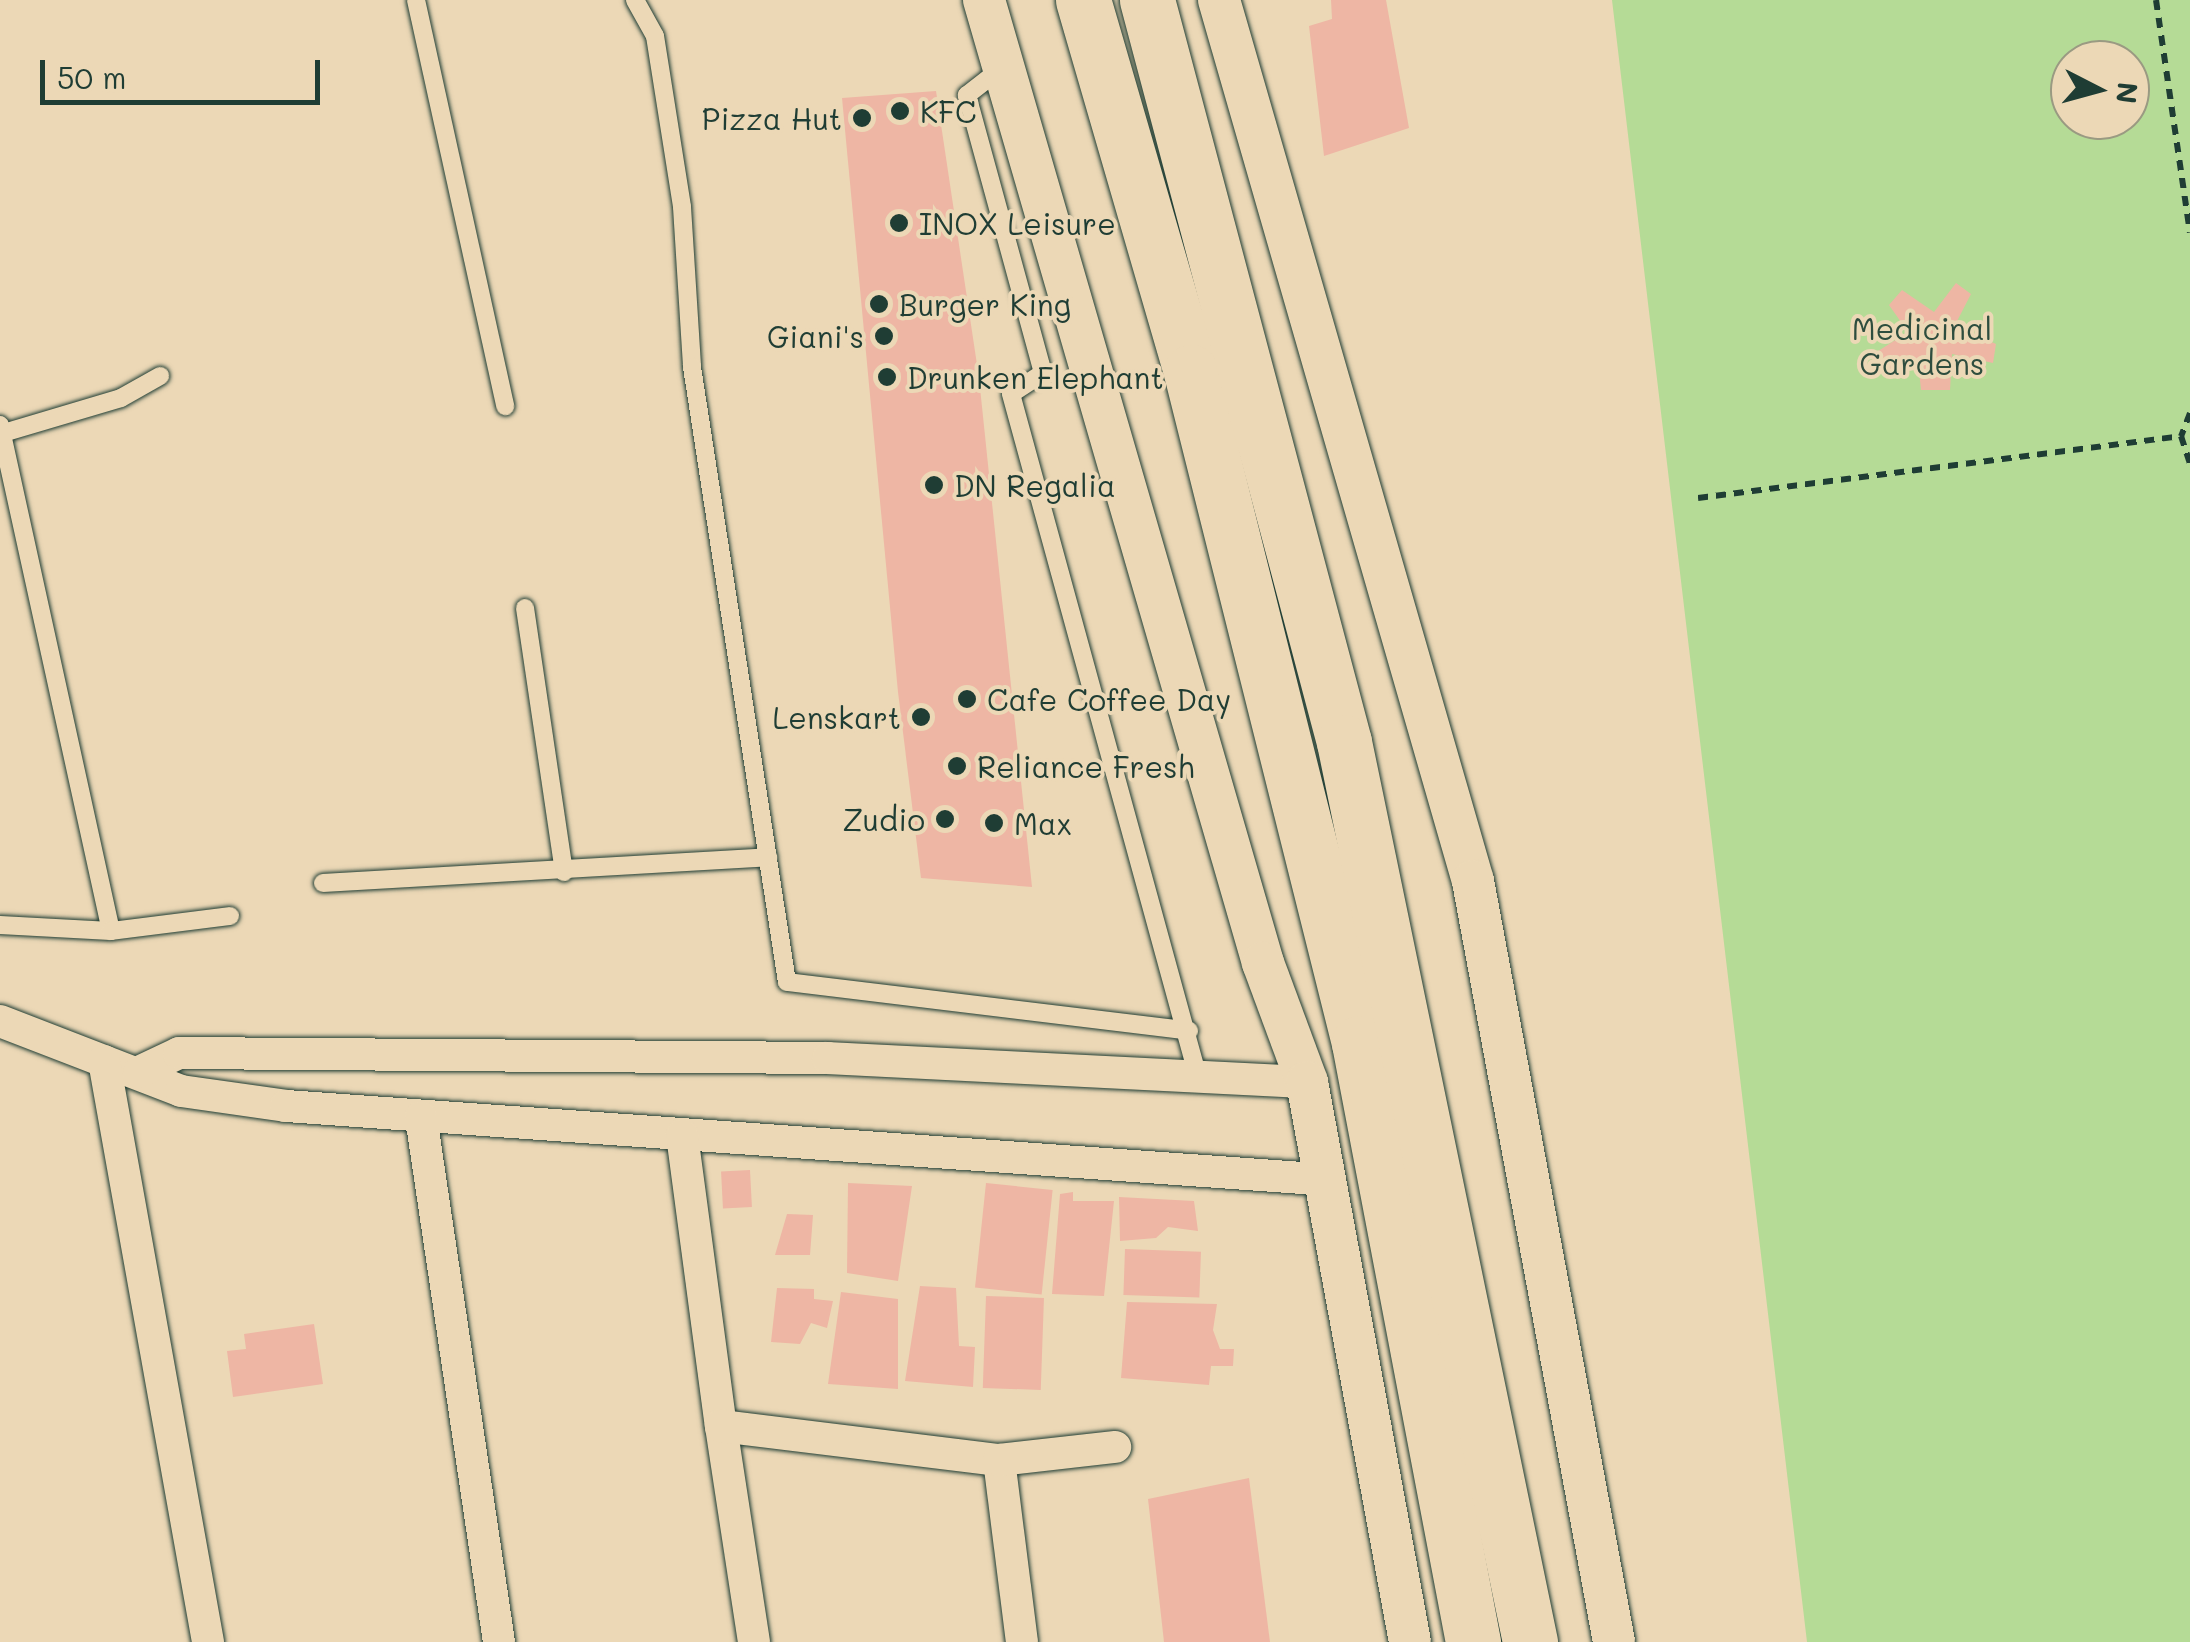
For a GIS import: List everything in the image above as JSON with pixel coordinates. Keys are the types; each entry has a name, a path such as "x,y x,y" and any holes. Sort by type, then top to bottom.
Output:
{"highway":[{"path":"1147,0 1344,742 1530,1642"},
{"path":"1084,4 1191,372 1359,1042 1473,1642"}],"street":[{"path":"984,0 1263,963 1307,1082 1318,1179 1373,1404 1410,1642"},
{"path":"1219,0 1473,881 1614,1642"},
{"path":"0,1020 181,1091 421,1117 1318,1179"},
{"path":"138,1072 179,1053 828,1058 1307,1082"},
{"path":"104,1062 208,1642"},
{"path":"421,1117 498,1642"},
{"path":"682,1134 754,1642"},
{"path":"721,1426 999,1460 1115,1446"},
{"path":"999,1460 1022,1642"}],"lane":[{"path":"416,0 505,406"},
{"path":"635,0 655,36 676,169 692,367 787,982 1190,1031"},
{"path":"1004,67 967,95 1044,373 1012,394 1190,1031 1198,1077"},
{"path":"110,931 1,430 121,398 160,376"},
{"path":"525,608 564,872"},
{"path":"323,883 409,872 564,872 768,857"},
{"path":"0,925 110,931 230,916"}],"path":[{"path":"2156,0 2190,233"},
{"path":"2190,413 2181,436 2190,464"},
{"path":"1698,498 2181,436"}],"green space":[{"name":"Medicinal Gardens","path":"1612,0 2190,0 2190,1642 1807,1642"}],"building":[{"path":"1331,0 1386,0 1409,128 1324,156 1309,26 1332,19"},
{"name":"DN Regalia","path":"936,91 979,378 1032,887 921,878 898,692 842,98"},
{"path":"1956,283 1971,294 1955,325 1996,344 1993,363 1952,354 1950,390 1921,390 1918,361 1884,374 1875,353 1908,332 1889,305 1902,290 1934,312"},
{"path":"750,1170 752,1207 723,1208 721,1172"},
{"path":"848,1183 912,1186 898,1281 847,1273"},
{"path":"986,1183 1053,1190 1042,1294 975,1287"},
{"path":"1073,1192 1073,1201 1114,1201 1104,1296 1052,1294 1060,1194"},
{"path":"1119,1197 1194,1201 1198,1231 1168,1227 1156,1238 1120,1241"},
{"path":"787,1214 813,1215 810,1255 775,1255"},
{"path":"1125,1249 1201,1252 1199,1298 1123,1295"},
{"path":"920,1286 956,1288 959,1346 975,1347 973,1387 905,1381"},
{"path":"777,1288 814,1289 814,1299 833,1301 827,1328 811,1323 800,1344 771,1342"},
{"path":"841,1292 898,1299 898,1389 828,1384"},
{"path":"986,1296 1044,1298 1041,1390 983,1388"},
{"path":"1127,1302 1217,1304 1213,1330 1220,1349 1234,1349 1233,1366 1211,1366 1209,1385 1121,1378"},
{"path":"314,1324 323,1384 233,1397 227,1351 246,1349 244,1334"},
{"path":"1249,1478 1270,1642 1164,1642 1148,1499"}],"place":[{"name":"KFC","path":"900,111"},
{"name":"Pizza Hut","path":"862,118"},
{"name":"INOX Leisure","path":"899,223"},
{"name":"Burger King","path":"879,304"},
{"name":"Giani's","path":"884,336"},
{"name":"Drunken Elephant","path":"887,377"},
{"name":"DN Regalia","path":"934,485"},
{"name":"Cafe Coffee Day","path":"967,699"},
{"name":"Lenskart","path":"921,717"},
{"name":"Reliance Fresh","path":"957,766"},
{"name":"Zudio","path":"945,819"},
{"name":"Max","path":"994,823"}]}
